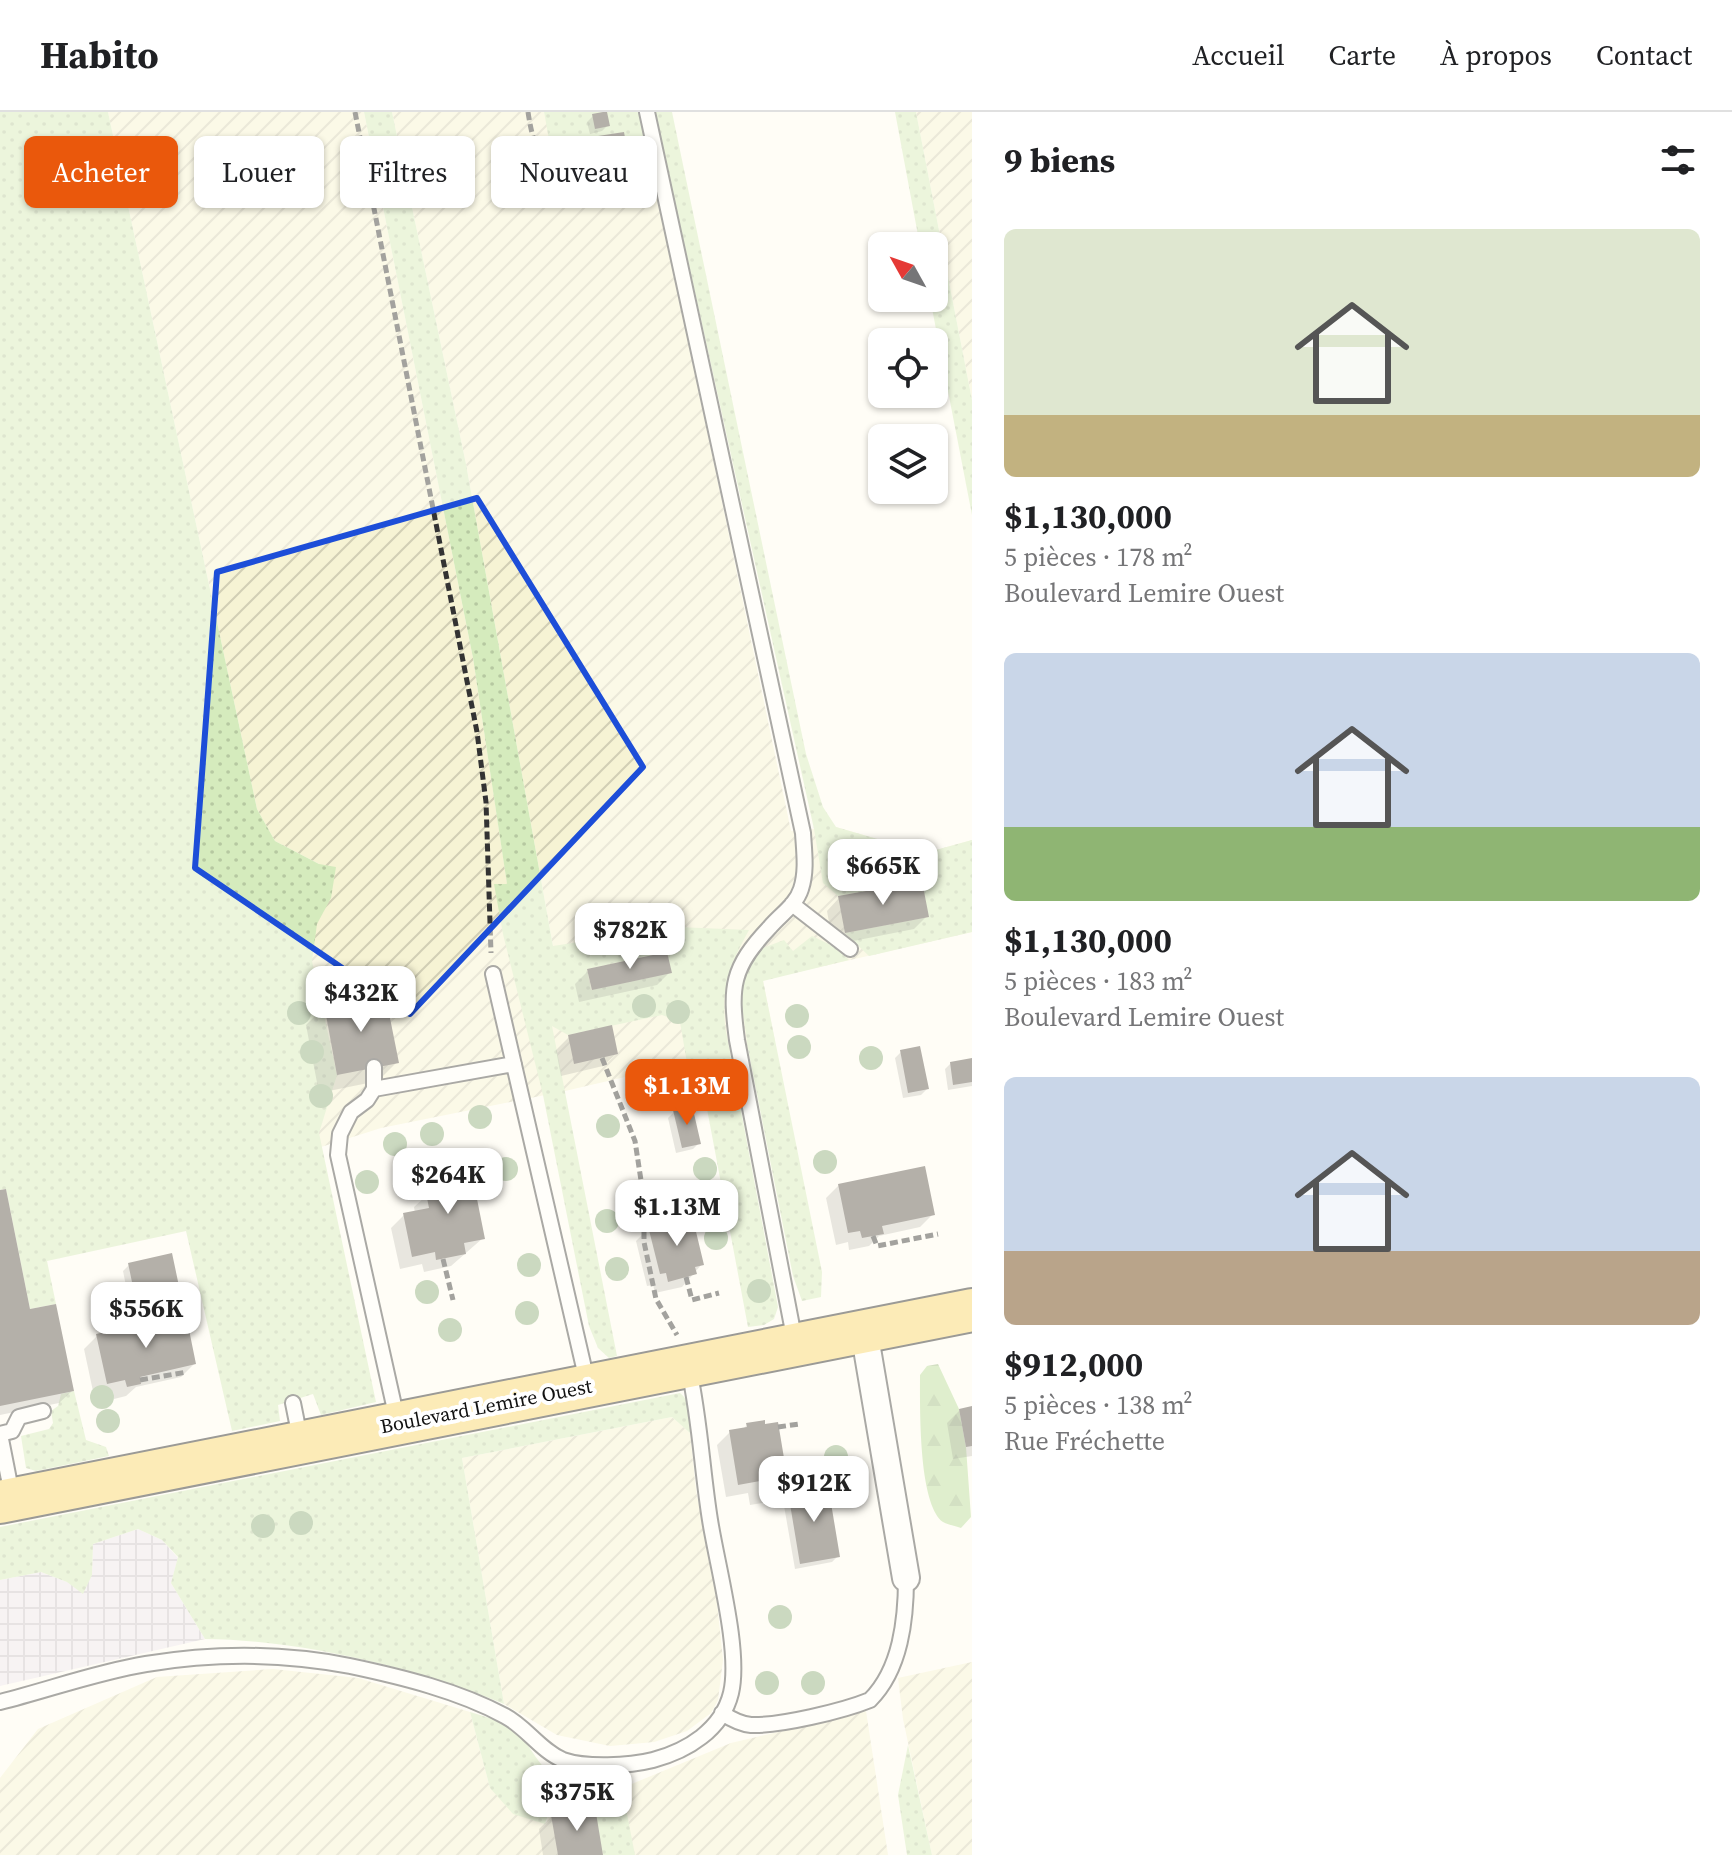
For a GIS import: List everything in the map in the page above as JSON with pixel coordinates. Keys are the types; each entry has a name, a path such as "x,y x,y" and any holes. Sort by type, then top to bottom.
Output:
{"main road":[{"name":"Boulevard Lemire Ouest","path":"6,1500 297,1423 398,1424 972,1310"}],"street":[{"path":"864,1331 906,1578"}],"lane":[{"path":"647,112 803,833 805,865 801,891 752,948 738,970 732,992 737,1040 796,1345"},
{"path":"792,904 850,949"},
{"path":"493,974 588,1386"},
{"path":"374,1089 514,1064"},
{"path":"374,1067 374,1089 367,1100 351,1112 340,1134 338,1155 398,1424"},
{"path":"0,1702 144,1664 207,1657 284,1657 350,1666 467,1698 506,1716 564,1760 618,1765 675,1754 710,1730 722,1713 731,1694 733,1658 705,1490 698,1413 688,1366"},
{"path":"6,1500 0,1434 12,1431 19,1417 43,1411"},
{"path":"722,1713 741,1723 753,1725 791,1720 870,1700 879,1691 895,1659 906,1615 906,1578"}],"path":[{"path":"355,112 477,732 486,802 493,974"},
{"path":"528,112 541,156 564,184 583,189 662,181"},
{"path":"602,1058 635,1141 644,1200 644,1242 656,1299 678,1336 688,1366"},
{"path":"873,1236 877,1246 938,1234"},
{"path":"443,1259 453,1300"},
{"path":"686,1277 692,1300 719,1293"},
{"path":"140,1380 187,1372"},
{"path":"778,1427 799,1424"},
{"path":"569,1799 572,1811"}],"highlighted area":[{"path":"477,498 643,767 410,1014 195,868 217,572"}],"shaded area":[{"path":"108,112 364,112 369,136 340,136 340,208 383,208 473,658 507,883 553,946 466,464 412,208 475,208 475,136 397,136 392,112 544,112 550,136 491,136 491,208 657,208 657,192 791,831 836,827 925,853 972,840 972,932 763,980 775,1042 565,1091 381,1128 305,1149 256,913 319,864 275,841 257,809 129,208 178,208 178,136 113,136"},
{"path":"916,112 972,112 972,400 948,277 948,232 939,232"},
{"path":"672,1417 690,1433 696,1490 716,1593 723,1660 718,1700 711,1713 687,1731 654,1742 610,1746 557,1735 504,1704 462,1458"},
{"path":"138,1529 162,1540 178,1558 171,1583 205,1639 0,1686 0,1580 41,1572 67,1582 92,1575 93,1544"},
{"path":"972,1662 972,1855 932,1855 903,1719 898,1678"},
{"path":"273,1669 358,1678 470,1712 490,1788 546,1823 550,1809 562,1800 559,1780 622,1788 731,1743 866,1711 888,1855 0,1855 0,1778 38,1729 157,1677"}],"green space":[{"path":"0,112 108,112 113,136 24,136 24,208 129,208 257,809 275,841 319,864 336,867 331,898 317,924 312,961 337,1075 319,1133 376,1402 321,1415 313,1394 278,1405 280,1421 232,1431 186,1231 47,1261 56,1304 30,1309 6,1189 0,1190"},
{"path":"364,112 392,112 397,136 369,136"},
{"path":"544,112 638,112 644,136 548,136"},
{"path":"655,112 672,112 806,754 823,807 836,827 925,853 972,840 972,932 869,956 845,933 928,917 922,881 838,896 823,883 814,829"},
{"path":"895,112 916,112 939,232 917,232"},
{"path":"383,208 412,208 466,464 553,946 677,927 749,930 728,976 724,1011 778,1307 774,1319 764,1325 748,1327 698,1061 687,1063 680,1022 662,1015 568,1035 552,1026 617,1356 609,1358 598,1348 589,1326 543,1095 503,934 494,884 507,884 473,658","holes":["667,952 671,973 591,990 587,969"]},
{"path":"948,277 972,400 972,515 948,391 948,328 936,328 933,312 948,312"},
{"path":"812,936 835,947 849,960 763,981 822,1272 821,1297 802,1301 793,1276 748,1049 741,997 747,968 763,948 784,940 793,951"},
{"path":"938,1364 959,1409 966,1447 971,1517 961,1528 943,1522 935,1512 925,1475 920,1375 927,1366"},
{"path":"74,1391 86,1440 106,1447 109,1456 36,1471 26,1468 21,1436 49,1429 53,1423 51,1411 58,1406 61,1394"},
{"path":"680,1393 689,1406 690,1433 672,1417 462,1458 504,1704 433,1679 358,1658 280,1645 205,1639 171,1583 178,1557 162,1540 138,1529 93,1544 92,1575 83,1594 67,1582 41,1572 0,1580 0,1527"},
{"path":"470,1712 512,1729 545,1769 559,1780 562,1801 550,1809 545,1824 513,1814 490,1788"},
{"path":"908,1745 932,1855 907,1855 898,1795"},
{"path":"590,1786 622,1788 635,1855 603,1855"}],"building":[{"path":"607,112 610,126 595,129 592,114"},
{"path":"624,132 625,136 598,136"},
{"path":"922,881 929,917 845,933 838,896"},
{"path":"667,952 672,973 592,990 587,969"},
{"path":"385,993 399,1063 337,1075 324,1004"},
{"path":"612,1025 618,1054 574,1064 568,1035"},
{"path":"920,1046 929,1089 908,1093 900,1050"},
{"path":"972,1058 972,1082 953,1085 950,1062"},
{"path":"692,1105 701,1144 682,1148 673,1110"},
{"path":"475,1160 483,1198 477,1199 485,1239 464,1243 466,1254 436,1260 435,1252 412,1257 403,1213 429,1208 426,1193 450,1188 445,1167"},
{"path":"925,1166 935,1215 882,1226 884,1234 862,1238 860,1231 848,1233 838,1184"},
{"path":"6,1189 30,1309 56,1304 74,1391 0,1406 0,1190"},
{"path":"692,1215 704,1265 695,1267 697,1274 668,1282 666,1273 660,1274 648,1226"},
{"path":"172,1253 180,1291 136,1301 128,1263"},
{"path":"186,1315 196,1364 140,1377 141,1384 127,1387 125,1380 107,1384 96,1334"},
{"path":"972,1406 972,1446 966,1447 959,1409"},
{"path":"765,1420 765,1424 778,1422 787,1476 782,1477 784,1489 762,1493 760,1481 738,1485 729,1430"},
{"path":"828,1485 840,1557 800,1564 788,1492"},
{"path":"595,1807 603,1855 558,1855 551,1815"}]}
